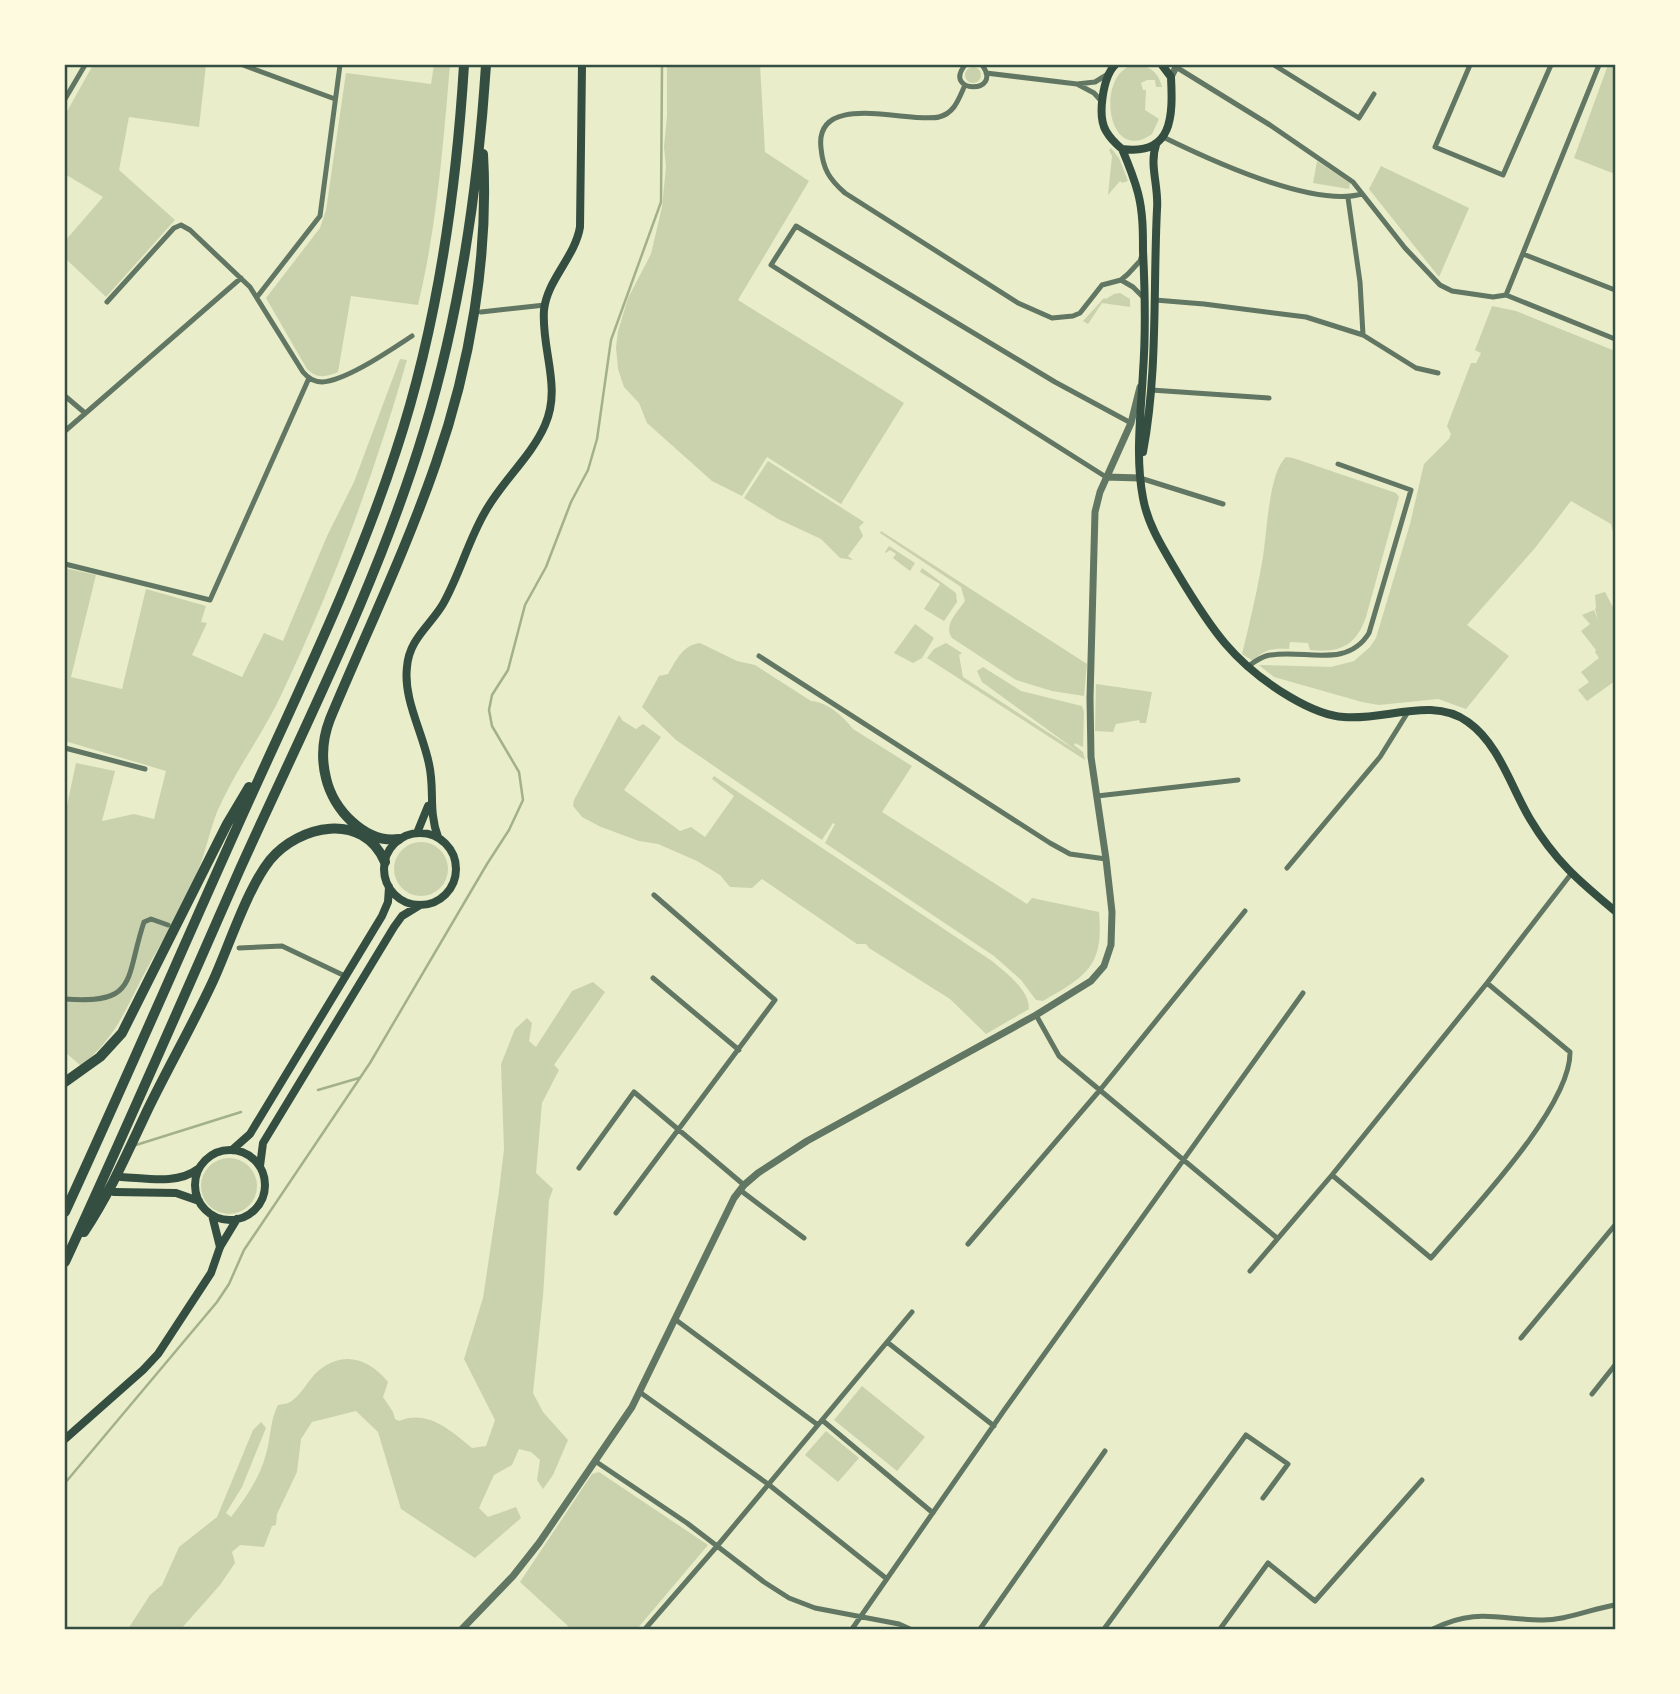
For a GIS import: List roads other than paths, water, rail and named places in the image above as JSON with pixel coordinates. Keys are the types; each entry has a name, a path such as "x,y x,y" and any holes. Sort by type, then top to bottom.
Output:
{"highway":[{"path":"65,1212 344,588 375,512 412,399 437,293 455,180 464,65"},
{"path":"65,1262 368,585 411,472 451,327 469,232 486,65"},
{"path":"399,839 383,840 371,835 353,822 341,807 326,776 324,738 414,523 448,423 468,338 479,263 484,186 481,129"},
{"path":"65,1082 95,1062 118,1038 171,929 183,915 227,824 278,735"},
{"path":"65,1262 106,1197 226,952 262,872 276,853 302,836 323,829 350,830 372,842 385,862"}],"main road":[{"path":"438,837 417,833 399,839 390,849 385,862 386,879 389,887 402,900 420,905 432,903 450,889 455,878 453,855 438,837 433,823 430,769 410,696 408,659 417,636 439,610 448,594 484,513 503,483 537,440 549,415 552,380 545,305 580,227 582,65"},
{"path":"1115,65 1108,74 1103,123 1105,131 1122,149 1139,194 1143,252 1151,300 1151,390 1140,473"},
{"path":"1162,65 1171,77 1169,124 1156,145 1153,159 1158,192 1139,430 1140,473 1146,510 1154,533 1212,629 1247,667 1289,696 1326,714 1359,718 1435,710 1463,719 1478,730 1489,744 1554,856 1615,911"},
{"path":"1122,149 1140,150 1156,145"},
{"path":"417,833 430,800"},
{"path":"121,1177 176,1178 189,1175 214,1154 232,1150 250,1134 386,911 389,887"},
{"path":"212,1215 229,1220 237,1219 253,1211 264,1196 265,1178 260,1166 260,1149 263,1143 387,938 400,919 420,905"},
{"path":"232,1150 248,1155 260,1166"},
{"path":"199,1201 195,1184 200,1167"},
{"path":"114,1192 176,1193 199,1201 212,1215 219,1247"},
{"path":"65,1439 158,1354 211,1273 219,1247 237,1219"}],"street":[{"path":"65,99 85,65"},
{"path":"245,65 335,99"},
{"path":"257,296 320,216 340,65"},
{"path":"965,65 960,73 965,85 973,88 981,85 986,73 982,65"},
{"path":"1274,65 1359,118 1374,94"},
{"path":"1470,65 1435,147 1503,175 1551,65"},
{"path":"1506,295 1599,65"},
{"path":"1171,77 1177,66 1347,177 1358,187 1405,248 1440,285 1452,291 1493,297 1506,295 1615,339"},
{"path":"986,73 1077,84 1095,82 1108,74"},
{"path":"1077,84 1094,93 1103,104"},
{"path":"965,85 954,108 941,117 912,118 872,112 835,117 823,130 820,141 823,166 831,181 1018,303 1052,318 1080,313 1102,285 1121,280 1132,271 1143,252"},
{"path":"1163,137 1273,183 1304,192 1348,198 1362,194"},
{"path":"1348,198 1360,282 1363,335"},
{"path":"107,302 179,225 190,230 242,278 257,296 294,359 309,378 320,382 332,380 371,362 412,335"},
{"path":"1131,422 1055,382 796,226 771,265 1106,477 1140,473 1223,504"},
{"path":"1523,254 1615,290"},
{"path":"65,431 242,278"},
{"path":"1121,280 1151,300 1297,316 1363,335 1416,368 1438,373"},
{"path":"481,312 545,305"},
{"path":"462,1629 513,1576 539,1543 641,1392 742,1187 807,1140 1036,1015 1091,981 1108,960 1112,932 1106,859 1091,757 1095,512 1106,477 1131,422 1143,370"},
{"path":"65,564 210,600 309,378"},
{"path":"1151,390 1269,398"},
{"path":"65,397 85,413"},
{"path":"1247,667 1269,655 1327,655 1346,652 1357,647 1369,633 1411,490 1338,464"},
{"path":"759,656 1050,843 1070,854 1106,859"},
{"path":"1287,868 1380,757 1408,712"},
{"path":"65,748 145,769"},
{"path":"1097,796 1238,780"},
{"path":"1250,1271 1332,1175 1571,874"},
{"path":"616,1213 775,1000 654,895"},
{"path":"968,1244 1100,1090 1245,911"},
{"path":"65,999 96,1000 118,992 129,977 144,922 151,919 171,929"},
{"path":"239,948 282,946 345,976"},
{"path":"653,978 738,1050"},
{"path":"1332,1175 1431,1258 1537,1131 1557,1096 1570,1052 1487,983"},
{"path":"852,1629 993,1426 1303,993"},
{"path":"1036,1015 1059,1056 1277,1238"},
{"path":"579,1168 634,1092 804,1238"},
{"path":"1521,1338 1615,1225"},
{"path":"645,1629 912,1312"},
{"path":"676,1320 820,1423 933,1513"},
{"path":"887,1342 993,1426"},
{"path":"1592,1394 1615,1365"},
{"path":"641,1392 768,1484 887,1579"},
{"path":"1104,1629 1246,1435 1288,1464 1263,1498"},
{"path":"980,1629 1105,1451"},
{"path":"595,1461 718,1545 757,1577 789,1598 815,1608 899,1624 910,1629"},
{"path":"1220,1629 1268,1563 1315,1601 1422,1480"},
{"path":"1433,1629 1457,1619 1476,1616 1498,1615 1542,1620 1615,1605"}],"waterway":[{"path":"65,1483 217,1302 229,1284 244,1250 370,1063 509,830 523,800 519,772 492,726 489,710 492,695 508,670 525,605 546,567 571,502 588,470 597,439 611,340 661,202 662,65"},
{"path":"318,1090 359,1078"},
{"path":"136,1145 241,1112"}]}
